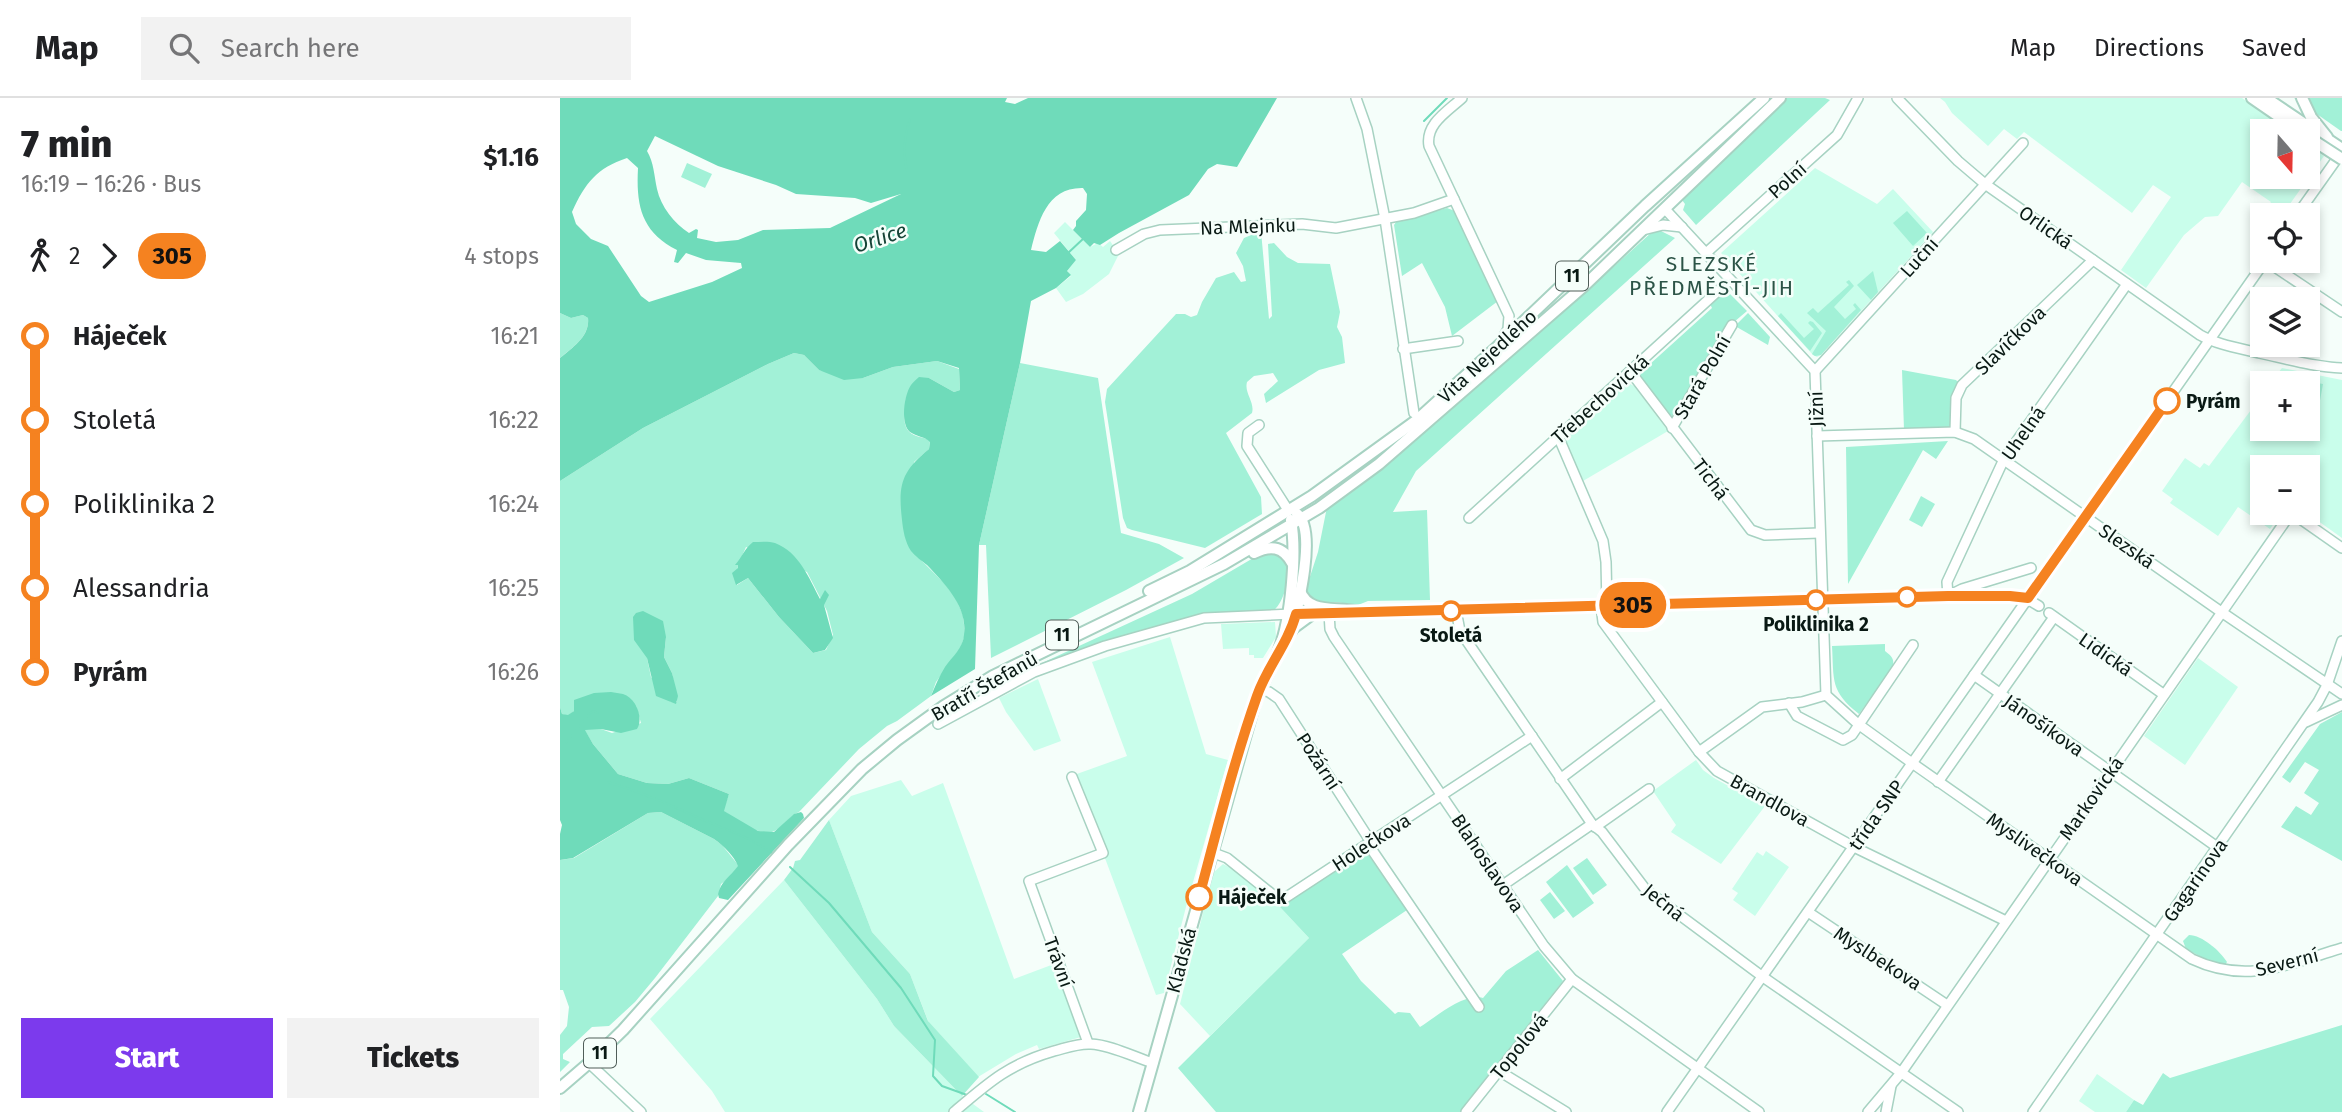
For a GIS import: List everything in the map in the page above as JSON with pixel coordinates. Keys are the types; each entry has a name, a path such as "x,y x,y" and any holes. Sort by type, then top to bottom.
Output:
{"main road":[{"name":"Víta Nejedlého","path":"1288,510 1312,496 1417,420 1764,98"},
{"name":"Víta Nejedlého","path":"1319,508 1408,440 1585,285 1780,98"},
{"path":"2252,98 2283,119"},
{"path":"2266,98 2339,148"},
{"path":"2302,98 2311,117 2339,148"},
{"path":"2320,145 2342,159"},
{"name":"Bratří Štefanů","path":"560,1088 637,1014 788,845 862,769 897,740 944,706 993,676 1203,574 1319,508"},
{"name":"Bratří Štefanů","path":"788,845 816,808 859,763 948,695 1190,570 1288,510"},
{"name":"Kladská","path":"1279,651 1300,592 1306,533 1288,510"},
{"name":"Kladská","path":"1139,1112 1211,852 1260,689 1291,630 1292,537 1297,521"},
{"path":"1203,574 1230,567 1269,547 1284,552 1292,563"},
{"path":"1300,592 1306,603 1315,607 1359,612"},
{"path":"1291,630 1312,614"}],"street":[{"path":"1356,98 1367,129 1385,219 1414,412"},
{"path":"1462,98 1431,127 1427,137 1509,316 1508,329 1494,351"},
{"name":"Polní","path":"1706,253 1837,135 1858,98"},
{"name":"Orlická","path":"1897,98 1958,162 1985,184 2210,340"},
{"name":"Luční","path":"1815,371 2023,143"},
{"path":"2305,203 2339,148"},
{"name":"Na Mlejnku","path":"1116,250 1144,234 1160,230 1303,224 1336,228 1414,213 1454,199"},
{"name":"Jižní","path":"1665,209 1815,371 1826,695"},
{"path":"1641,231 1663,225 1682,228"},
{"name":"Slavíčkova","path":"1955,432 1956,398 1962,385 2094,260"},
{"name":"třída SNP","path":"1667,1112 2257,273"},
{"path":"2284,273 2342,312"},
{"name":"Třebechovická","path":"1469,518 1730,280"},
{"name":"Uhelná","path":"1948,596 1947,582 2004,459 2127,284"},
{"name":"Stará Polní","path":"1672,428 1732,325"},
{"path":"2210,340 2321,367 2342,368"},
{"path":"1403,349 1458,341"},
{"name":"Tichá","path":"1630,372 1751,530 1765,535 1819,533"},
{"path":"1259,425 1248,433 1247,446 1288,510"},
{"name":"Slezská","path":"1817,436 1955,432 1974,439 2342,694"},
{"name":"Brandlova","path":"1558,436 1603,541 1606,562 1603,622 1699,752 1717,771 1854,847 2006,921"},
{"name":"Markovická","path":"1871,1112 1901,1073 2283,525"},
{"path":"2308,525 2342,548"},
{"path":"1948,596 1962,589 2031,568"},
{"name":"Bratří Štefanů","path":"938,724 963,708 1034,672 1105,646 1203,618 1948,596 2028,598"},
{"path":"2028,598 2039,606"},
{"name":"Ječná","path":"1456,610 1460,631 1560,779 1646,890 1763,977 1958,1112"},
{"name":"Blahoslavova","path":"1329,613 1330,629 1334,637 1549,952 1572,979 1759,1112"},
{"name":"Lidická","path":"2000,694 2052,615 2163,694"},
{"name":"Gagarinova","path":"2033,1112 2304,723 2327,685 2342,641"},
{"path":"1789,703 1797,716 1843,740 1852,735 1913,645"},
{"name":"Jánošíkova","path":"1974,676 2217,848"},
{"name":"Požární","path":"1260,689 1279,699 1370,847 1479,1007"},
{"path":"1938,782 2000,694"},
{"path":"1699,752 1762,707 1802,702 1826,695"},
{"name":"Myslivečkova","path":"1826,695 1858,724 2157,936"},
{"path":"1560,779 1662,702"},
{"path":"2304,723 2342,705"},
{"name":"Holečkova","path":"1211,852 1227,858 1280,900 1532,736"},
{"name":"Trávní","path":"1072,777 1102,853 1029,881 1088,1043"},
{"path":"1503,885 1649,789"},
{"name":"Myslbekova","path":"1808,912 1947,1004"},
{"name":"Severní","path":"2157,936 2202,964 2233,972 2270,970 2342,948"},
{"name":"Topolová","path":"1466,1112 1572,979"},
{"path":"954,1112 1010,1067 1031,1058 1088,1043 1153,1063"},
{"path":"589,1063 641,1112"},
{"path":"1499,1071 1566,1112"},
{"name":"Markovická","path":"1886,1112 1892,1085"}],"shaded area":[{"path":"560,98 1007,98 1005,102 1015,104 1028,98 1277,98 1237,167 1217,164 1208,169 1189,195 1100,245 1094,243 1090,247 1073,230 1076,221 1086,210 1087,194 1083,188 1061,193 1046,208 1031,250 1046,252 1060,241 1076,260 1067,271 1071,275 1056,288 1031,301 1020,363 979,545 975,669 931,696 945,667 962,644 964,625 959,606 948,588 907,544 902,520 901,488 907,472 929,449 930,442 910,432 905,423 904,409 909,390 919,377 929,378 954,392 960,390 959,368 937,361 893,367 863,378 844,380 819,370 804,355 794,353 643,428 560,481 560,358 583,336 588,318 583,315 571,318 560,313","holes":["655,136 718,166 796,194 855,198 871,203 901,194 830,228 763,230 738,240 716,242 697,238 698,230 689,233 678,224 659,196 647,151","627,158 638,168 638,194 643,216 655,235 677,250 674,262 678,263 686,253 706,260 741,263 742,268 712,282 649,302 641,296 608,246 591,239 576,224 572,212 593,178"]},
{"path":"1786,98 1830,100 1696,225 1683,210 1685,204 1682,200"},
{"path":"1940,98 2242,98 2272,119 2250,119 2250,188 2242,182 2218,216 2205,217 2184,235 2146,288 2121,270 2171,197 2153,185 2132,213 2024,132 2017,139 2004,129 1988,146 1952,113"},
{"path":"2294,98 2342,98 2342,131 2341,131"},
{"path":"687,163 712,174 705,188 681,177"},
{"path":"1815,168 1877,204 1893,189 1933,232 1817,357 1721,253"},
{"path":"2252,189 2301,189 2291,203 2271,202"},
{"path":"1447,208 1455,211 1498,301 1452,336 1445,307 1422,263 1402,276 1394,225 1396,222"},
{"path":"1907,211 1927,233 1913,246 1893,223"},
{"path":"1065,222 1090,247 1098,243 1103,247 1110,241 1119,254 1109,274 1083,294 1066,302 1056,288 1071,276 1067,271 1076,260 1054,233"},
{"path":"1661,228 1661,231 1675,238 1416,471 1393,512 1427,510 1430,600 1313,605 1304,595 1318,552 1327,507 1393,459 1523,342 1588,290 1652,232"},
{"path":"1261,231 1269,319 1272,316 1268,244 1274,243 1287,257 1298,263 1330,264 1340,312 1337,327 1342,337 1345,363 1319,370 1266,403 1264,394 1278,381 1273,373 1254,376 1247,382 1252,413 1226,433 1261,497 1262,514 1205,548 1127,528 1123,518 1105,402 1107,389 1176,314 1191,317 1197,315 1216,278 1234,272 1241,282 1246,281 1243,266 1236,253 1244,238"},
{"path":"1873,271 1878,292 1871,300 1857,285"},
{"path":"1849,280 1854,286 1834,307 1845,319 1856,309 1853,305 1855,303 1861,310 1821,355 1815,356 1812,354 1826,331 1807,313 1813,308 1818,313 1849,285 1846,282"},
{"path":"1727,291 1747,311 1734,322 1675,415 1666,417 1639,381 1642,378 1639,374 1712,308 1710,304"},
{"path":"560,313 571,318 583,315 588,318 588,324 583,336 560,358"},
{"path":"1748,313 1770,337 1768,345 1735,326"},
{"path":"1781,313 1804,338 1814,329 1808,323 1810,321 1822,333 1810,351 1778,316"},
{"path":"794,353 804,355 819,370 863,378 893,367 937,361 959,369 960,390 954,392 929,378 906,398 904,419 910,432 930,441 929,449 914,462 911,550 955,597 963,615 965,634 961,647 936,682 931,696 859,749 799,812 779,828 763,832 723,811 729,794 689,778 668,784 647,783 618,774 584,729 601,729 612,733 641,723 636,706 574,711 568,716 562,714 560,481 643,428","holes":["746,547 807,572 827,611 833,635 826,650 813,653 779,617 748,578 737,585 738,565","666,637 664,657 672,673 677,702 671,702 651,677 647,658"]},
{"path":"1020,363 1098,378 1121,533 1159,544 1184,558 991,658 986,545 979,545"},
{"path":"1902,370 1956,380 1960,384 1948,428 1904,430"},
{"path":"2320,376 2342,380 2342,538 2320,522 2320,455 2250,455 2250,515 2238,507 2218,536 2170,503 2173,499 2162,491 2185,458 2200,468 2204,463 2209,466 2250,411 2250,441 2320,441"},
{"path":"1628,383 1634,386 1668,431 1583,481 1565,441 1566,437 1622,385"},
{"path":"1948,441 1936,459 1923,450 1848,584 1846,447"},
{"path":"1921,496 1935,504 1922,527 1909,520"},
{"path":"753,542 773,542 783,547 802,566 820,599 825,590 829,595 824,605 833,638 825,650 813,653 779,617 748,578 736,585 732,573 738,568 738,565 735,565"},
{"path":"1269,551 1283,555 1288,566 1285,591 1273,611 1206,614 1090,649 1016,675 1192,594"},
{"path":"643,611 663,621 666,637 664,657 672,673 678,696 676,704 656,696 647,658 634,640 633,617"},
{"path":"1275,622 1276,637 1263,658 1249,655 1249,648 1223,649 1221,624"},
{"path":"1170,637 1206,754 1228,760 1164,993 1156,995 1074,775 1127,756 1092,662"},
{"path":"1885,644 1885,651 1892,657 1892,669 1859,714 1838,692 1832,646"},
{"path":"2198,658 2238,687 2185,765 2144,736"},
{"path":"1038,679 1061,741 1034,751 999,698"},
{"path":"611,692 628,696 635,704 640,719 637,729 621,733 601,729 585,730 618,774 647,783 668,784 689,778 729,794 724,811 758,831 774,832 794,814 803,814 804,818 728,900 719,898 718,894 738,866 731,855 714,839 661,812 648,813 573,858 560,860 560,707 562,714 568,715 574,711 574,700 594,693"},
{"path":"2342,712 2342,861 2281,827 2296,806 2311,815 2319,803 2304,793 2319,770 2305,762 2290,783 2282,777 2320,724"},
{"path":"1696,760 1703,770 1714,778 1765,806 1721,864 1671,832 1676,825 1653,791"},
{"path":"901,780 912,796 943,783 1014,979 1054,964 1081,1037 1039,1049 1037,1045 1016,1054 978,1077 929,1023 910,974 872,932 829,820 851,796"},
{"path":"661,812 714,839 739,866 721,884 718,896 635,1002 609,1026 592,1027 563,1054 563,1059 570,1062 560,1072 560,1035 567,1026 569,1007 563,990 560,990 560,860 574,858 648,813"},
{"path":"829,820 872,932 910,974 928,1021 979,1077 962,1096 894,1026 877,999 784,880 795,861 800,860"},
{"path":"1365,850 1407,910 1342,954 1361,981 1395,1014 1410,1013 1420,1027 1459,1002 1476,997 1483,998 1506,971 1538,950 1563,981 1461,1112 1216,1112 1178,1068 1309,938 1280,907"},
{"path":"1766,851 1789,867 1755,916 1733,900 1738,893 1732,889 1757,852 1763,856"},
{"path":"1587,858 1607,885 1593,895 1573,868"},
{"path":"1223,864 1236,871 1280,907 1309,938 1210,1036 1180,1004 1213,873"},
{"path":"1567,865 1594,903 1573,918 1546,882"},
{"path":"784,880 877,999 894,1026 962,1096 984,1112 725,1112 712,1091 650,1019"},
{"path":"1550,892 1565,911 1554,919 1540,900"},
{"path":"2189,935 2210,944 2227,962 2225,965 2209,961 2186,949 2183,941"},
{"path":"2342,1025 2342,1112 2126,1112 2134,1100 2143,1105 2163,1073 2170,1078"},
{"path":"2097,1074 2134,1100 2126,1112 2095,1112 2079,1101"}],"waterway":[{"path":"1424,121 1447,98"},
{"path":"907,171 905,145 910,119"},
{"path":"1068,253 1084,238"},
{"path":"566,743 589,714 593,711 598,713"},
{"path":"607,782 646,795 733,832 772,853"},
{"path":"790,867 829,903 901,988 935,1040 933,1076 942,1086 967,1095"},
{"path":"986,1094 1015,1112"}],"bus line":[{"name":"305","path":"1199,897 1256,698 1288,637 1296,614 1948,596 2028,598 2167,401"}],"place":[{"name":"Pyrám","path":"2167,401"},
{"name":"Poliklinika 2","path":"1816,600"},
{"name":"Stoletá","path":"1451,611"},
{"name":"Háječek","path":"1199,897"}],"district":[{"name":"SLEZSKÉ PŘEDMĚSTÍ-JIH","path":"1712,276"}],"water label":[{"name":"Orlice","path":"880,238"}]}
